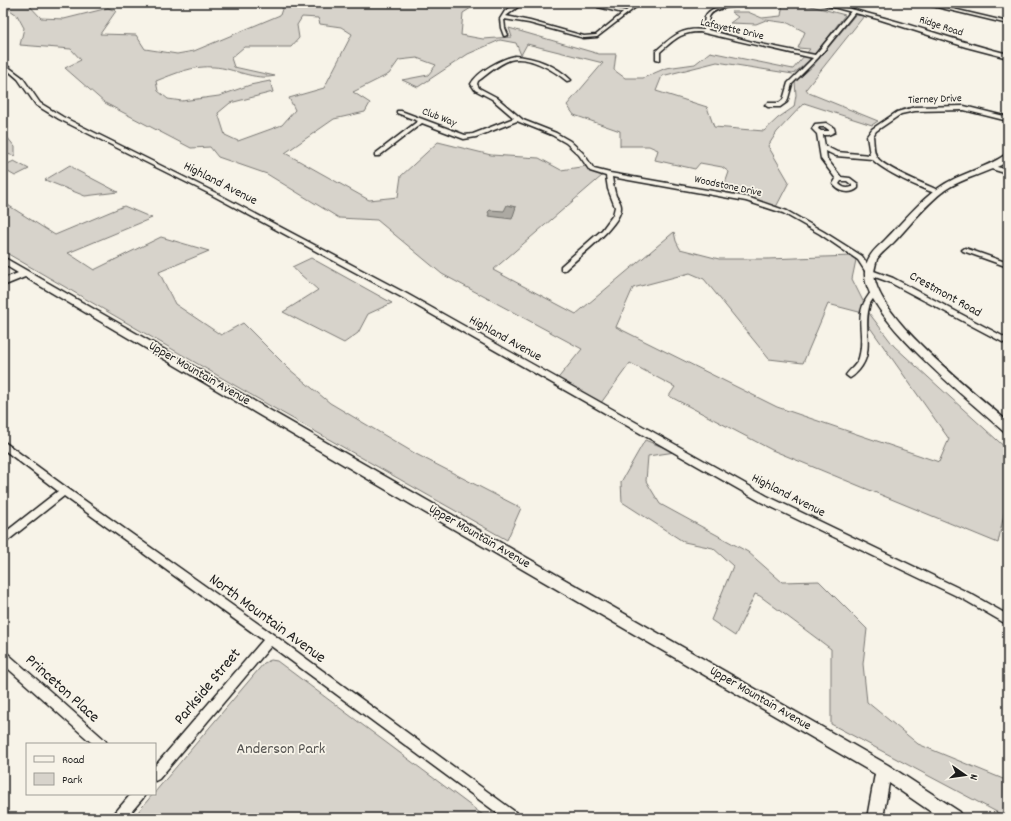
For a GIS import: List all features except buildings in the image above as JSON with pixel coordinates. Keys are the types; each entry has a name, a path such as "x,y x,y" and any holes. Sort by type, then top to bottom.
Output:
{"street":[{"path":"506,35 501,26 502,17 521,3"},
{"path":"502,17 530,22 590,38 597,36 639,3"},
{"name":"Ridge Road","path":"821,3 901,24 968,46 1008,56"},
{"path":"922,3 1008,23"},
{"path":"706,31 707,17 711,12 723,7 749,4"},
{"path":"600,6 627,13"},
{"path":"768,105 780,105 785,102 790,84 816,57 854,11"},
{"name":"Lafayette Drive","path":"658,59 658,52 678,34 690,30 706,31 745,42 816,57"},
{"name":"Woodstone Drive","path":"569,80 550,68 526,59 516,58 506,60 476,80 474,84 477,89 494,98 517,118 564,139 581,154 592,170 609,176 747,199 785,212 822,233 860,258 869,272"},
{"name":"Highland Avenue","path":"3,64 20,78 38,104 61,118 212,192 405,296 764,499 966,596 1008,620"},
{"name":"Tierney Drive","path":"874,157 870,136 871,133 886,121 906,110 920,108 960,108 1008,119"},
{"name":"Club Way","path":"399,112 456,135 467,137 476,135 517,118"},
{"path":"377,155 420,121"},
{"path":"820,132 824,159 838,179"},
{"path":"822,147 836,154 874,157 881,165 938,192"},
{"path":"824,159 836,154"},
{"path":"1008,157 990,167 966,176 938,192 873,258 869,272 874,292 888,314 913,344 1008,429"},
{"path":"990,167 1008,172"},
{"path":"564,268 572,258 596,239 617,215 618,208 611,189 609,176"},
{"path":"965,250 1008,265"},
{"name":"Upper Mountain Avenue","path":"3,260 428,508 883,770 954,818"},
{"name":"Crestmont Road","path":"869,272 898,283 1008,342"},
{"path":"3,282 25,273"},
{"path":"850,375 863,359 864,314 869,297 874,292"},
{"name":"North Mountain Avenue","path":"3,444 64,491 270,639 514,818"},
{"path":"3,539 64,491"},
{"name":"Parkside Street","path":"156,773 270,639"},
{"name":"Princeton Place","path":"3,657 100,743"},
{"path":"875,818 883,770"},
{"path":"118,818 137,795"}],"green space":[{"path":"3,3 27,3 41,18 64,19 108,8 116,11 100,34 136,35 145,49 177,54 194,51 280,15 283,6 273,3 479,3 463,13 461,35 483,39 512,37 509,28 599,54 616,54 614,70 625,78 643,78 666,68 695,64 710,52 793,69 810,49 798,48 805,32 788,23 766,20 756,24 730,23 738,17 731,12 748,12 762,18 781,16 783,3 800,3 845,15 808,61 793,74 717,62 662,76 656,91 707,107 714,127 764,131 778,118 794,107 796,95 795,82 813,66 855,15 864,16 806,89 809,93 878,121 872,125 804,103 777,132 768,146 789,182 775,209 721,195 729,172 722,167 700,163 695,169 655,160 658,150 649,146 620,146 620,131 574,115 567,105 603,63 527,44 521,55 516,43 500,40 468,54 418,87 402,80 428,75 436,65 417,58 399,60 389,74 353,92 370,103 365,112 334,119 285,153 369,200 398,197 401,176 438,142 491,155 539,158 561,170 587,166 603,175 493,270 576,314 674,232 680,249 719,259 852,256 856,260 852,279 869,313 894,346 1008,450 1008,495 998,543 772,450 669,396 675,387 630,363 598,407 555,382 582,349 442,274 377,220 339,218 267,174 218,157 210,147 191,148 105,103 65,68 81,60 71,49 20,45 24,28 17,15 3,5","holes":["302,17 318,18 320,24 341,27 352,34 324,88 289,98 295,110 282,125 238,141 225,135 218,113 230,103 273,92 270,81 250,85 219,96 182,101 168,99 158,91 156,81 199,67 222,68 259,77 275,76 234,67 231,58 244,47 291,47 299,38 297,25","690,273 704,279 769,359 803,363 828,304 859,312 949,439 939,462 777,407 616,327 633,288"]},
{"path":"3,132 15,147 15,156 3,153"},
{"path":"14,161 29,169 15,176 3,169 3,166"},
{"path":"70,165 76,170 118,192 85,196 45,180"},
{"path":"3,202 55,235 124,206 152,218 68,253 94,270 161,237 209,251 159,272 175,304 221,335 243,323 289,369 330,403 416,454 521,508 507,540 272,407 3,251"},
{"path":"311,258 392,303 368,314 358,333 344,343 283,312 318,290 292,267"},
{"path":"645,440 675,452 648,456 646,481 660,504 748,552 782,582 819,581 867,629 863,664 867,702 918,744 1008,781 1008,818 831,724 831,649 760,596 755,594 735,636 711,620 733,566 713,548 684,542 622,502 621,482"},
{"name":"Anderson Park","path":"271,660 277,661 487,818 133,818 152,795 156,795 156,791 264,663"}],"shaded area":[{"path":"507,205 516,207 512,219 488,216 488,212 490,210 504,211"}]}
